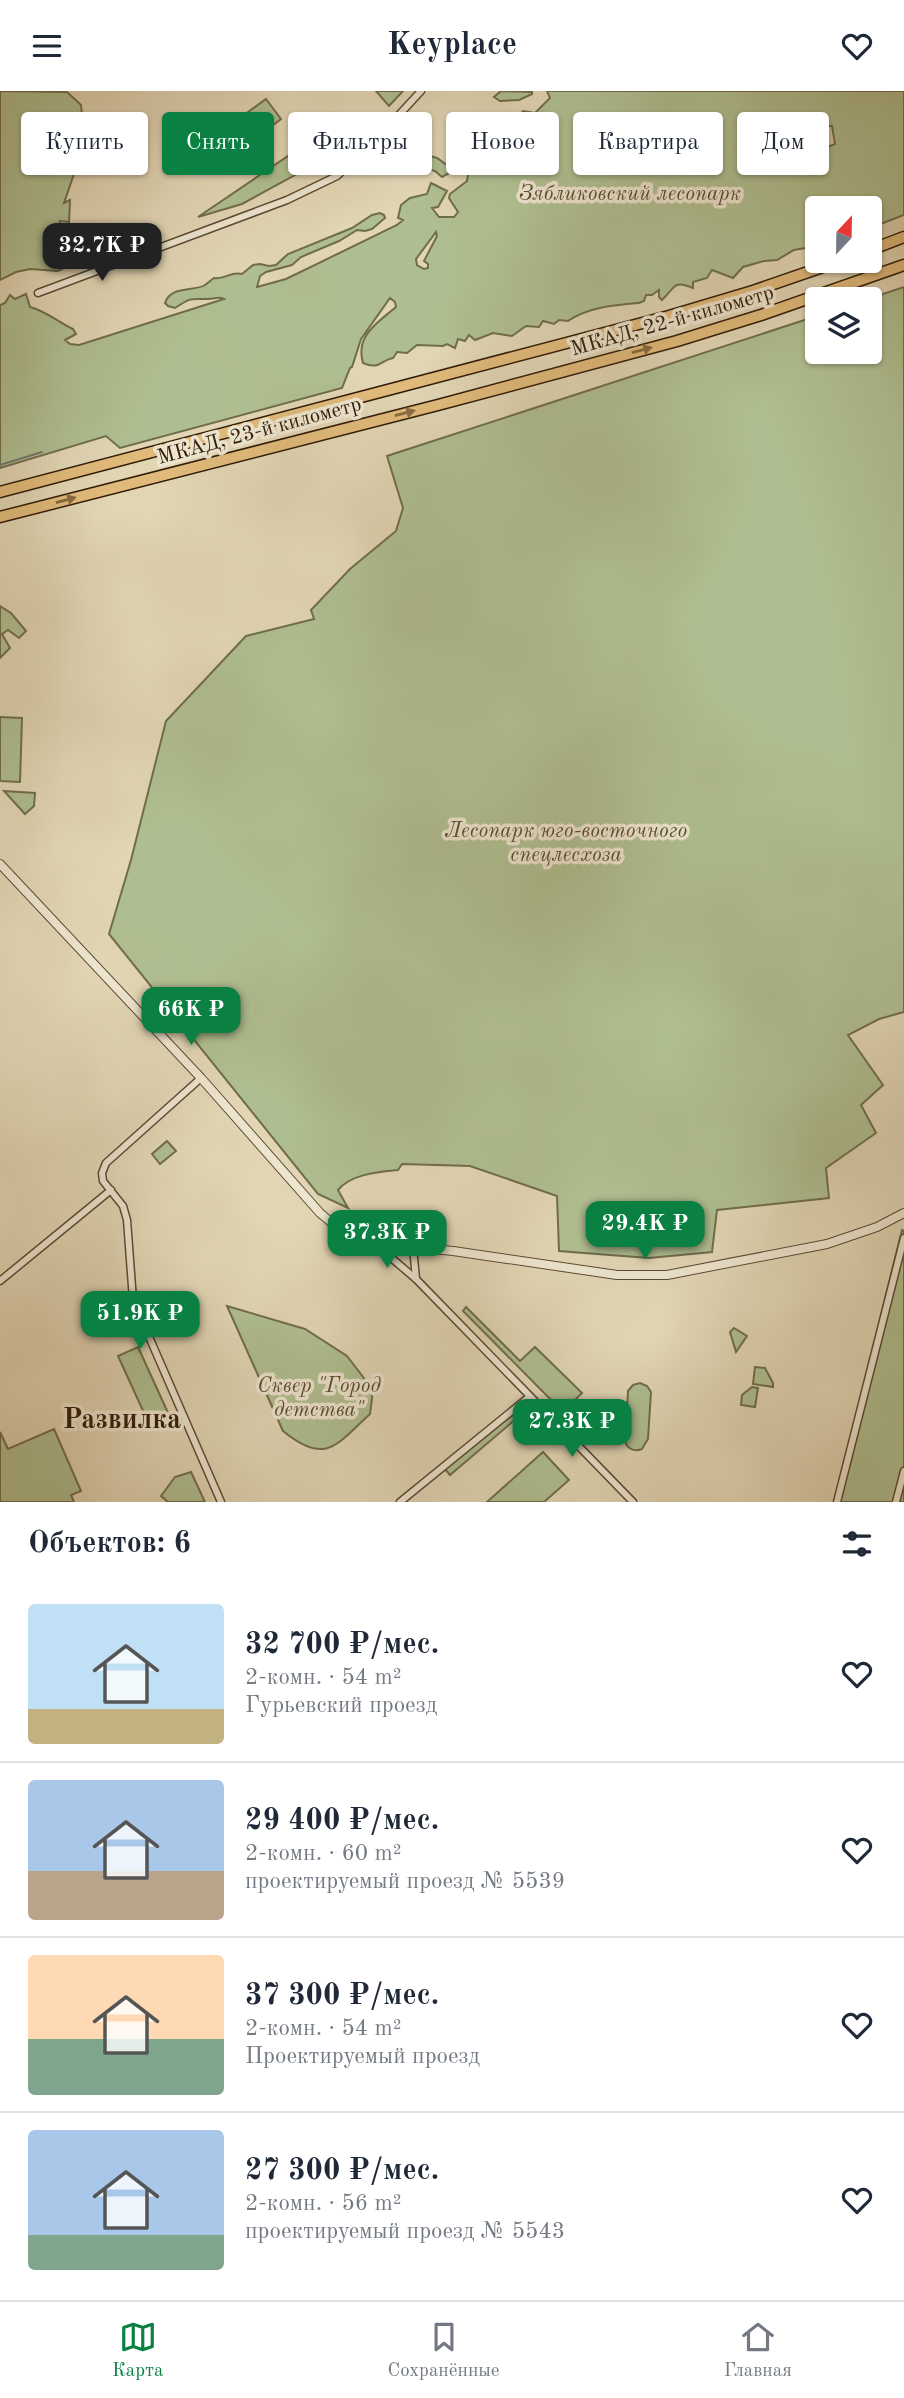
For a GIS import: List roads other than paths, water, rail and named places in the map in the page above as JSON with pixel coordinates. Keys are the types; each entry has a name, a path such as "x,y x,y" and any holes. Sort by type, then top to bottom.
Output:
{"highway":[{"path":"882,245 904,237"},
{"name":"МКАД, 22-й километр","path":"528,381 761,315 904,265"},
{"name":"МКАД, 22-й километр","path":"522,356 681,312 805,272"},
{"name":"МКАД, 23-й километр","path":"0,492 522,356"},
{"name":"МКАД, 23-й километр","path":"0,517 528,381"}],"street":[{"path":"38,293 287,201 337,176 374,142 421,91"},
{"path":"0,864 201,1078 320,1213 339,1229 358,1239 617,1275 667,1275 827,1244 877,1227 904,1213"},
{"path":"201,1078 106,1163 102,1173 103,1181 122,1206 127,1220 133,1300 221,1502"},
{"path":"0,1281 111,1190"},
{"path":"837,1502 904,1238"},
{"path":"374,1243 430,1292 633,1502"},
{"path":"412,1247 416,1279"},
{"path":"400,1502 530,1397"},
{"path":"896,1502 904,1471"}],"waterway":[{"path":"0,465 42,452"}],"district":[{"name":"Развилка","path":"122,1418"}],"park label":[{"name":"Зябликовский лесопарк","path":"630,193"},
{"name":"Лесопарк юго-восточного спецлесхоза","path":"566,842"},
{"name":"Сквер \"Город детства\"","path":"319,1397"}]}
